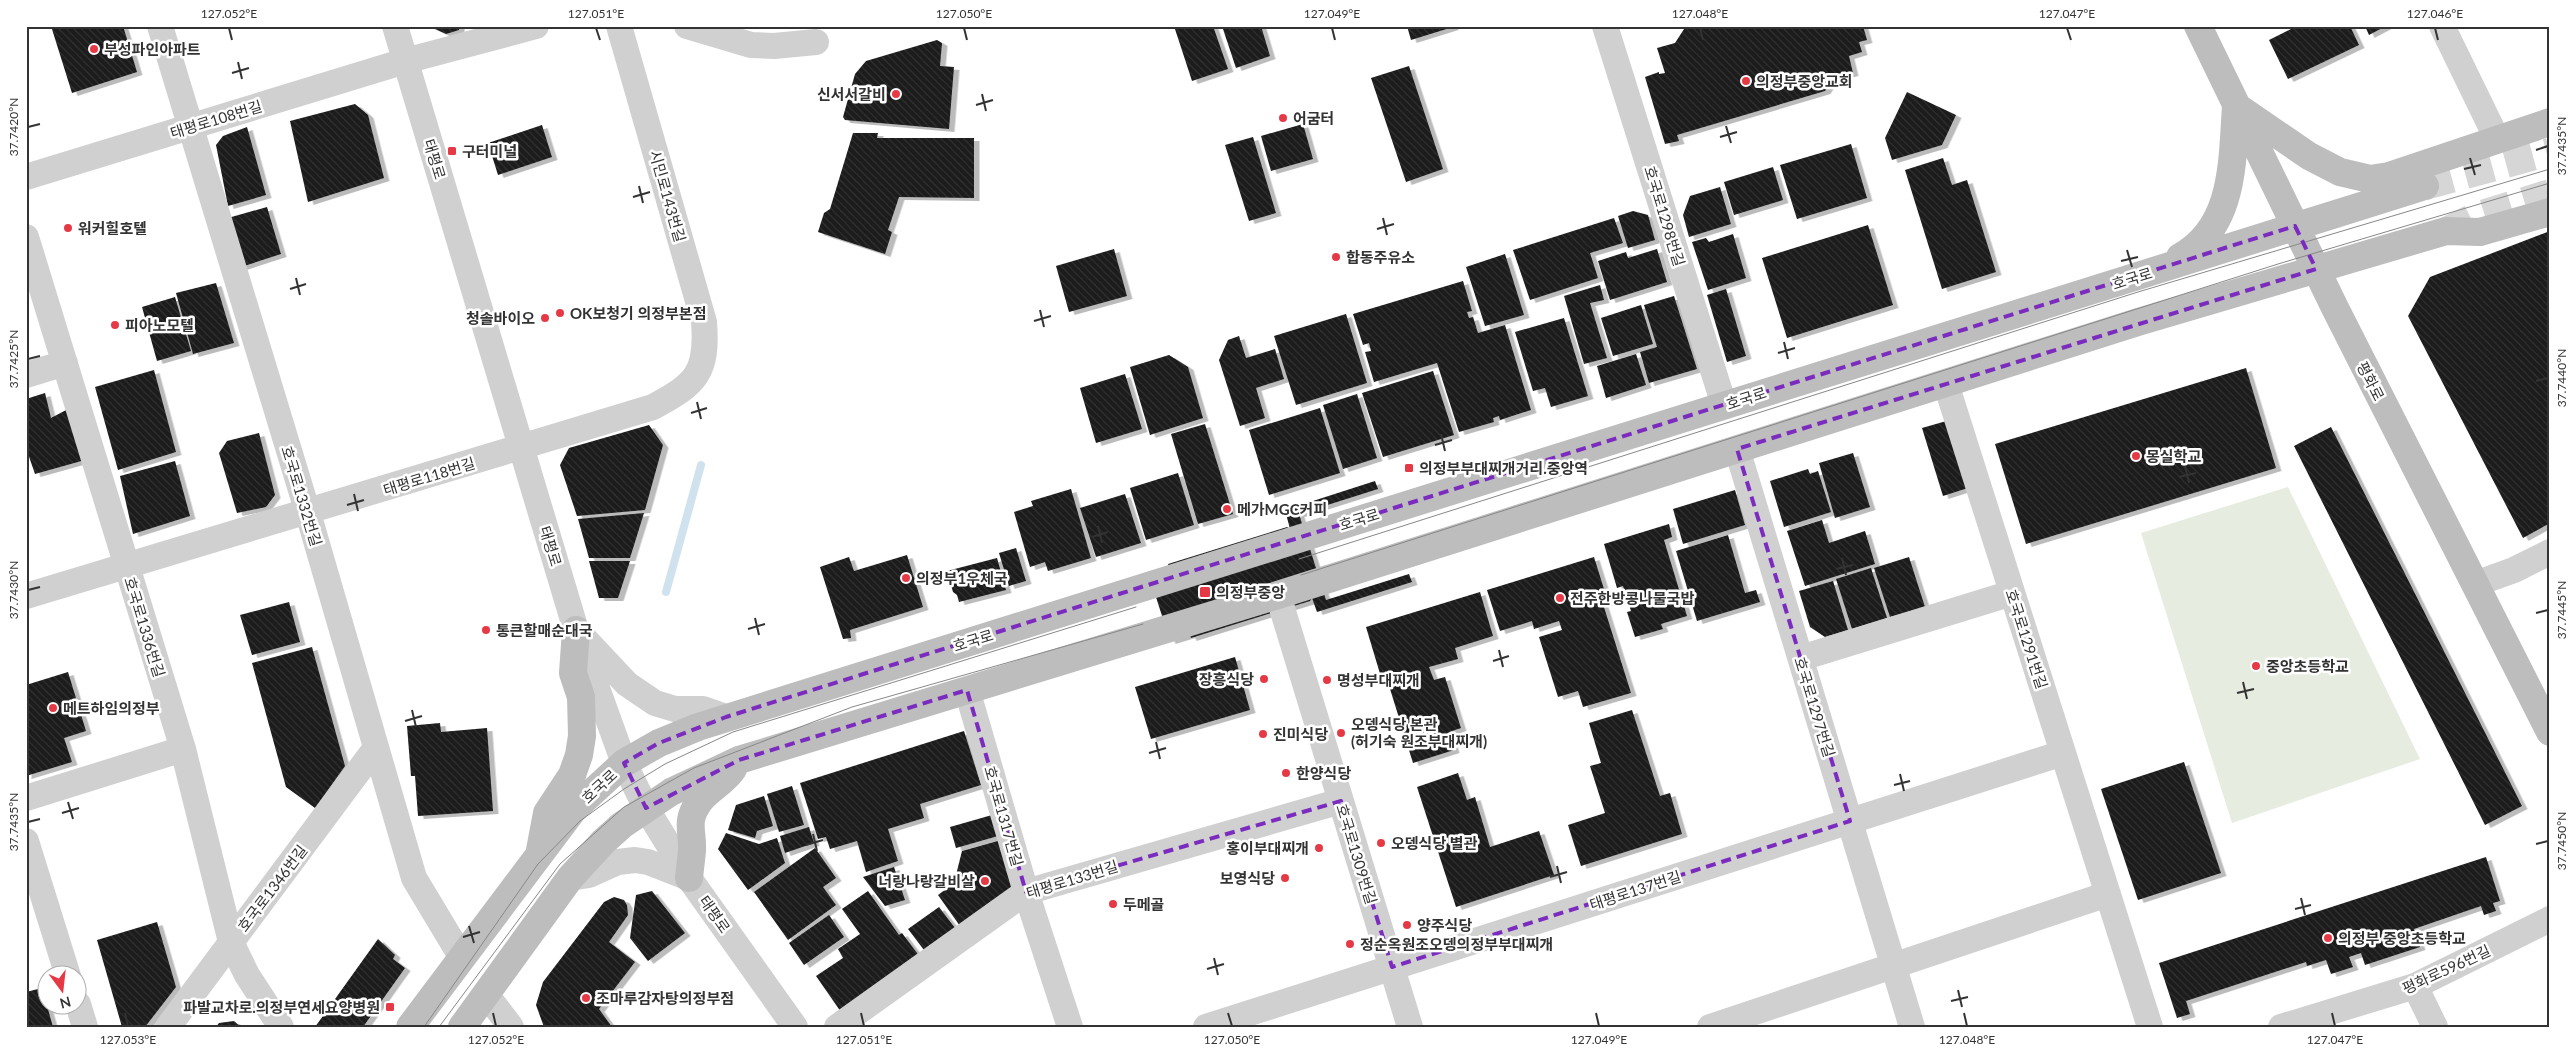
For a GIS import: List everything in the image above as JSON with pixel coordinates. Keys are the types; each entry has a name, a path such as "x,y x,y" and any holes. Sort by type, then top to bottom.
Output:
{"street":[{"name":"호국로1332번길","path":"160,26 308,513 414,878 462,958"},
{"name":"태평로","path":"395,26 576,630 624,763 646,808 689,878 795,1027"},
{"name":"태평로108번길","path":"26,177 405,61 536,26"},
{"name":"시민로143번길","path":"619,26 704,322 706,343 702,366"},
{"path":"687,26 751,44 774,46 816,42"},
{"name":"호국로1298번길","path":"1605,26 1724,405"},
{"name":"평화로","path":"2198,26 2316,269 2550,732"},
{"path":"2442,26 2497,139"},
{"path":"2156,270 2203,241 2217,220 2230,185 2236,106 2327,166 2370,179 2389,176 2550,122"},
{"path":"2389,176 2425,186 2455,154"},
{"name":"호국로","path":"410,1027 573,810 624,763 659,743 726,717 2425,186"},
{"path":"462,1027 570,878 603,842 646,808 671,792 739,760 1278,595 2138,322 2446,232 2480,232 2550,212"},
{"name":"호국로1336번길","path":"26,237 182,749 231,942 247,975 281,1027"},
{"path":"26,375 65,363"},
{"name":"태평로118번길","path":"26,596 653,408 684,391 702,366"},
{"name":"호국로1291번길","path":"1946,384 2150,1027"},
{"name":"호국로1297번길","path":"1737,449 1912,1027"},
{"path":"2474,584 2514,570 2550,552"},
{"path":"1800,658 2012,592"},
{"name":"호국로1309번길","path":"1278,595 1410,1027"},
{"path":"576,630 628,684 655,702 675,709 703,709 726,717"},
{"path":"540,854 547,813 572,775 581,745 581,697 573,672 576,630"},
{"name":"호국로1317번길","path":"967,690 1026,892 1070,1027"},
{"path":"26,798 182,749"},
{"name":"호국로1346번길","path":"168,1027 375,749"},
{"name":"태평로137번길","path":"1206,1027 2063,753"},
{"path":"570,878 589,875 618,862 635,860 648,862 689,878 692,848 689,829 692,816 700,801 725,780 739,760"},
{"name":"태평로133번길","path":"837,1027 1026,892 1341,801"},
{"path":"26,841 65,966"},
{"path":"1710,1027 2108,894"},
{"name":"평화로596번길","path":"2281,1027 2415,986 2550,919"},
{"path":"2415,986 2435,1027"},
{"path":"486,994 510,1027"}],"highlighted area":[{"path":"2295,226 2316,269 1737,449 1850,821 1392,967 1341,801 1026,892 967,690 739,760 646,808 624,763 659,743 726,717"}],"shaded area":[{"path":"2288,487 2420,759 2232,823 2141,533"}],"building":[{"name":"부성파인아파트","path":"51,26 123,26 137,72 72,93"},
{"path":"429,26 459,26 459,30 446,34"},
{"path":"1174,26 1213,26 1228,69 1192,81"},
{"path":"1222,26 1261,26 1270,56 1236,68"},
{"path":"1407,26 1453,26 1453,27 1411,40"},
{"name":"의정부중앙교회","path":"1686,26 1863,26 1867,40 1859,42 1862,52 1849,56 1853,73 1829,79 1830,83 1825,91 1677,135 1679,141 1665,144 1645,77 1659,72 1659,74 1665,73 1657,48 1675,43"},
{"path":"2297,26 2350,26 2359,45 2288,79 2269,40"},
{"path":"2365,26 2386,26 2369,35"},
{"path":"937,40 942,43 940,66 954,67 949,129 845,120 843,117 855,74 866,61"},
{"path":"1409,66 1443,169 1406,182 1371,78"},
{"path":"1907,92 1956,115 1942,145 1892,160 1885,138"},
{"path":"355,104 368,115 384,178 308,202 290,121"},
{"path":"1303,124 1313,159 1271,171 1261,136"},
{"path":"542,125 552,157 498,175 488,143"},
{"path":"247,127 266,195 228,206 216,145 223,136"},
{"path":"853,133 878,133 877,138 974,138 974,198 899,197 888,230 892,232 885,254 818,232 824,213 830,209"},
{"path":"1253,137 1276,213 1249,221 1225,145"},
{"path":"1851,144 1867,198 1797,219 1780,165"},
{"path":"1943,158 1952,185 1967,180 1996,272 1942,289 1905,170"},
{"path":"1773,167 1783,200 1734,215 1724,182"},
{"path":"1720,187 1731,224 1689,237 1683,215 1690,196"},
{"path":"267,207 281,254 241,267 228,218"},
{"path":"1633,211 1648,215 1655,240 1628,248 1618,216"},
{"path":"1614,218 1623,243 1590,253 1598,278 1530,300 1513,250"},
{"path":"1868,225 1893,305 1787,338 1762,258"},
{"path":"2550,231 2550,523 2523,538 2408,316 2430,277"},
{"path":"1733,234 1746,278 1708,290 1692,242 1706,238 1709,242"},
{"path":"1114,249 1127,296 1069,312 1056,266"},
{"path":"1657,249 1667,282 1610,300 1598,261 1626,252 1628,258"},
{"path":"1505,254 1524,315 1485,326 1466,267"},
{"path":"1463,281 1472,311 1467,312 1469,318 1473,317 1478,333 1505,325 1531,410 1500,420 1499,416 1493,418 1494,422 1459,432 1437,363 1374,382 1365,352 1371,351 1369,343 1363,345 1353,314"},
{"path":"216,283 234,343 193,354 176,293"},
{"path":"1600,285 1604,300 1590,303 1607,358 1584,364 1564,296"},
{"path":"1726,289 1746,356 1727,362 1707,295"},
{"path":"1674,296 1697,369 1649,383 1640,352 1657,347 1644,305"},
{"path":"175,297 191,351 157,361 142,307"},
{"path":"1641,305 1653,344 1613,356 1601,318"},
{"path":"1346,314 1367,383 1296,405 1274,336"},
{"path":"1564,318 1588,396 1551,407 1545,388 1533,391 1515,332"},
{"path":"1239,336 1246,358 1275,349 1284,379 1256,388 1265,418 1240,426 1219,360 1228,340"},
{"path":"1636,354 1646,385 1606,398 1597,366"},
{"path":"1169,355 1188,367 1203,418 1150,435 1130,367"},
{"name":"몽실학교","path":"2246,368 2276,468 2026,544 1995,444"},
{"path":"154,370 176,452 118,470 95,387"},
{"path":"1433,371 1454,435 1383,457 1362,393"},
{"path":"1125,374 1142,429 1096,443 1080,388"},
{"path":"45,393 51,418 68,409 85,460 35,474 26,448 26,399"},
{"path":"1357,394 1377,458 1343,469 1323,405"},
{"path":"1320,408 1340,473 1269,495 1249,430"},
{"path":"1950,420 1971,487 1943,496 1922,428"},
{"path":"1205,424 1233,514 1198,524 1171,434"},
{"path":"649,425 663,445 645,510 577,516 560,465 569,448"},
{"path":"2331,427 2522,806 2485,825 2294,446"},
{"path":"259,433 275,495 266,507 237,513 219,453 227,441"},
{"path":"1853,453 1870,507 1835,518 1819,463"},
{"path":"175,461 190,516 133,534 120,476"},
{"path":"1808,469 1810,474 1818,471 1831,512 1784,527 1770,481"},
{"path":"1178,473 1194,525 1146,540 1130,488"},
{"name":"의정부중앙","path":"1375,481 1378,489 1299,514 1326,600 1409,574 1412,582 1317,612 1312,598 1310,601 1191,638 1190,635 1170,641 1148,572 1287,527 1290,529 1285,510"},
{"path":"1071,489 1091,558 1048,571 1045,562 1030,567 1014,512 1033,506 1031,501"},
{"path":"1735,490 1745,525 1683,544 1673,509"},
{"path":"1125,494 1141,543 1096,557 1080,508"},
{"path":"644,513 630,558 589,558 578,519"},
{"path":"1822,520 1829,543 1865,531 1875,564 1805,586 1787,531"},
{"path":"1669,524 1672,537 1664,540 1687,616 1661,624 1663,629 1635,637 1627,612 1631,611 1623,586 1617,588 1604,544"},
{"path":"1728,535 1745,593 1756,590 1760,602 1697,621 1676,551"},
{"path":"1016,548 1026,581 1009,586 999,553"},
{"path":"907,555 923,607 850,630 851,638 843,639 820,567 849,557 854,571"},
{"path":"1594,557 1608,602 1603,604 1631,693 1583,707 1578,691 1558,697 1539,637 1562,630 1559,621 1534,629 1532,621 1500,631 1487,590"},
{"path":"1909,557 1925,607 1890,617 1874,568"},
{"path":"997,558 1006,590 959,602 957,595 953,592 947,571"},
{"path":"589,561 630,561 618,598 599,598"},
{"path":"1871,568 1887,618 1852,629 1836,579"},
{"path":"1833,581 1848,630 1825,637 1810,627 1799,591"},
{"path":"1480,592 1493,636 1455,648 1458,659 1429,667 1434,680 1445,677 1461,728 1449,732 1454,750 1413,763 1386,676 1381,677 1366,627"},
{"path":"289,602 300,642 252,655 240,615"},
{"path":"312,647 345,766 315,808 286,787 252,663"},
{"path":"1235,657 1250,710 1151,739 1135,687"},
{"name":"메트하임의정부","path":"68,672 86,731 64,738 72,762 26,776 26,685"},
{"path":"1632,710 1660,796 1670,793 1682,834 1581,866 1568,825 1605,813 1590,766 1601,763 1589,723"},
{"path":"440,723 441,732 487,728 493,811 418,816 415,776 411,776 407,726"},
{"path":"964,731 981,785 920,804 924,818 888,829 898,861 866,872 857,841 830,849 826,837 818,839 800,783"},
{"path":"2184,762 2221,873 2138,900 2101,789"},
{"path":"1458,773 1467,800 1475,797 1490,847 1539,831 1554,875 1456,907 1417,787"},
{"path":"792,786 804,825 779,832 767,794"},
{"path":"764,796 773,826 757,831 755,838 728,830 736,805"},
{"path":"992,815 998,836 956,848 950,827"},
{"path":"809,827 814,843 785,853 780,836"},
{"path":"726,833 759,844 777,838 785,863 748,890 718,849"},
{"path":"1001,840 1014,887 960,926 938,895 954,883 962,851"},
{"path":"815,848 836,878 823,887 836,905 788,940 754,892"},
{"name":"의정부 중앙초등학교","path":"2486,857 2500,901 2493,903 2496,911 2484,915 2481,906 2414,929 2420,947 2365,965 2361,953 2349,957 2353,967 2331,974 2326,960 2307,966 2306,962 2186,1001 2190,1014 2177,1018 2159,963"},
{"path":"894,867 905,900 885,906 863,877"},
{"path":"652,891 685,933 648,961 630,938 636,895"},
{"path":"868,891 899,935 902,933 920,957 841,1012 816,976 843,958 838,949 860,934 842,909"},
{"path":"614,897 624,900 627,905 628,915 609,942 635,962 599,1009 612,1027 544,1027 536,1005 543,982 604,902"},
{"path":"939,907 955,928 924,950 908,929"},
{"path":"829,915 844,937 804,965 789,943"},
{"path":"157,922 176,987 145,1027 122,1027 97,940"},
{"path":"378,939 395,955 393,959 405,968 363,1027 315,1027"},
{"path":"38,989 38,1016 50,1016 53,1027 26,1027 26,992"},
{"path":"234,1021 241,1027 216,1027 219,1023"}],"waterway":[{"path":"666,592 701,465"}],"tunnel":[{"path":"2425,186 2550,152"},
{"path":"2446,231 2476,216 2550,193"}],"tram line":[{"path":"1299,559 2138,292 2550,169"},
{"path":"1301,575 2278,264 2550,183"},
{"path":"424,1027 538,864 580,821 624,789 665,764 733,732 1136,607"},
{"path":"439,1027 560,864 624,807 694,768 852,707 1143,624"}],"place":[{"name":"부성파인아파트","path":"94,49"},
{"name":"의정부중앙교회","path":"1746,81"},
{"name":"신서서갈비","path":"896,94"},
{"name":"어굼터","path":"1283,118"},
{"name":"구터미널","path":"452,151"},
{"name":"워커힐호텔","path":"68,228"},
{"name":"합동주유소","path":"1336,257"},
{"name":"OK보청기 의정부본점","path":"560,313"},
{"name":"청솔바이오","path":"545,318"},
{"name":"피아노모텔","path":"115,325"},
{"name":"몽실학교","path":"2136,456"},
{"name":"의정부부대찌개거리.중앙역","path":"1409,468"},
{"name":"메가MGC커피","path":"1227,509"},
{"name":"의정부1우체국","path":"906,578"},
{"name":"의정부중앙","path":"1205,592"},
{"name":"전주한방콩나물국밥","path":"1560,598"},
{"name":"통큰할매순대국","path":"486,630"},
{"name":"중앙초등학교","path":"2256,666"},
{"name":"장흥식당","path":"1264,679"},
{"name":"명성부대찌개","path":"1327,680"},
{"name":"메트하임의정부","path":"53,708"},
{"name":"오뎅식당 본관 (허기숙 원조부대찌개)","path":"1341,733"},
{"name":"진미식당","path":"1263,734"},
{"name":"한양식당","path":"1286,773"},
{"name":"오뎅식당 별관","path":"1381,843"},
{"name":"홍이부대찌개","path":"1319,848"},
{"name":"보영식당","path":"1285,878"},
{"name":"너랑나랑갈비살","path":"985,881"},
{"name":"두메골","path":"1113,904"},
{"name":"양주식당","path":"1407,925"},
{"name":"의정부 중앙초등학교","path":"2328,938"},
{"name":"정순옥원조오뎅의정부부대찌개","path":"1350,944"},
{"name":"조마루감자탕의정부점","path":"586,998"},
{"name":"파발교차로.의정부연세요양병원","path":"390,1007"}]}
